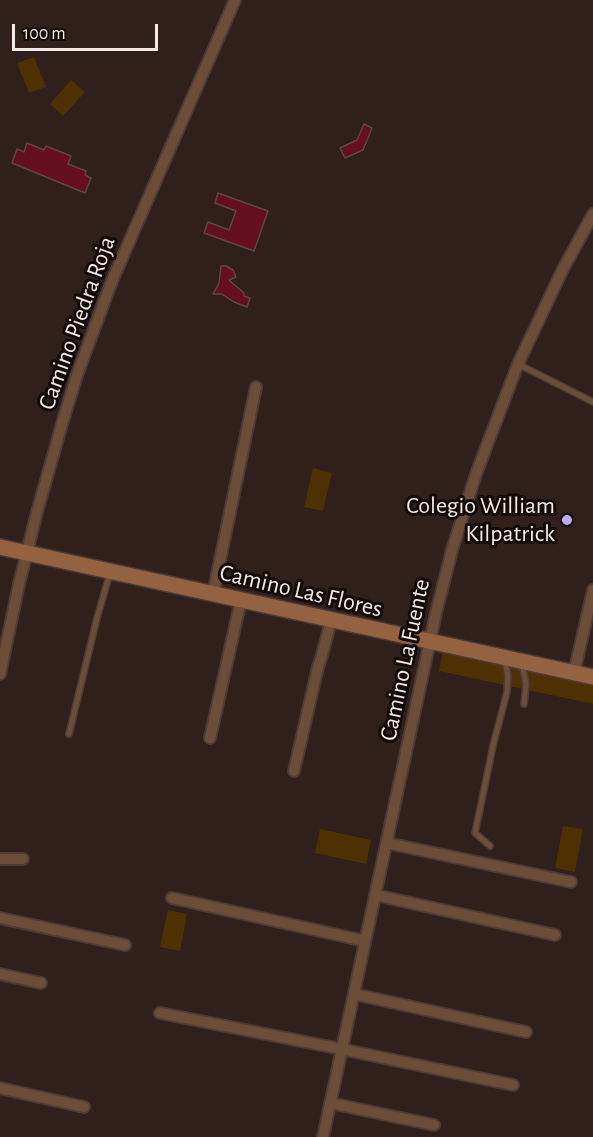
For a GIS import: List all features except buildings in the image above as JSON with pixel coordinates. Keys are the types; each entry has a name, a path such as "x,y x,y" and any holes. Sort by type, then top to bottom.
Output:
{"street":[{"name":"Camino Piedra Roja","path":"0,674 27,553 62,424 94,327 235,0"},
{"name":"Camino La Fuente","path":"323,1137 430,643 444,581 464,512 489,436 518,364 562,271 593,214"},
{"path":"213,594 256,387"},
{"name":"Camino Las Flores","path":"0,547 593,677"},
{"path":"574,673 593,590"},
{"path":"210,738 241,600"},
{"path":"294,771 331,621"},
{"path":"387,843 571,882"},
{"path":"0,859 23,859"},
{"path":"375,895 555,935"},
{"path":"172,898 365,941"},
{"path":"0,918 125,945"},
{"path":"0,974 41,983"},
{"path":"354,994 526,1032"},
{"path":"160,1013 513,1085"},
{"path":"0,1088 84,1107"},
{"path":"330,1102 434,1125"}],"lane":[{"path":"518,364 593,402"},
{"path":"69,734 110,572"},
{"path":"490,846 475,833 507,692 508,676 504,658"},
{"path":"521,662 526,684 524,704"}],"shaded area":[{"path":"34,57 46,87 29,93 17,63"},
{"path":"71,80 85,92 63,116 50,104"},
{"path":"313,468 332,473 323,511 304,507"},
{"path":"443,650 593,682 593,704 439,671"},
{"path":"563,826 583,829 575,872 555,868"},
{"path":"320,829 371,840 366,864 315,853"},
{"path":"168,910 187,914 180,951 160,947"}],"place":[{"name":"Colegio William Kilpatrick","path":"567,520"}]}
